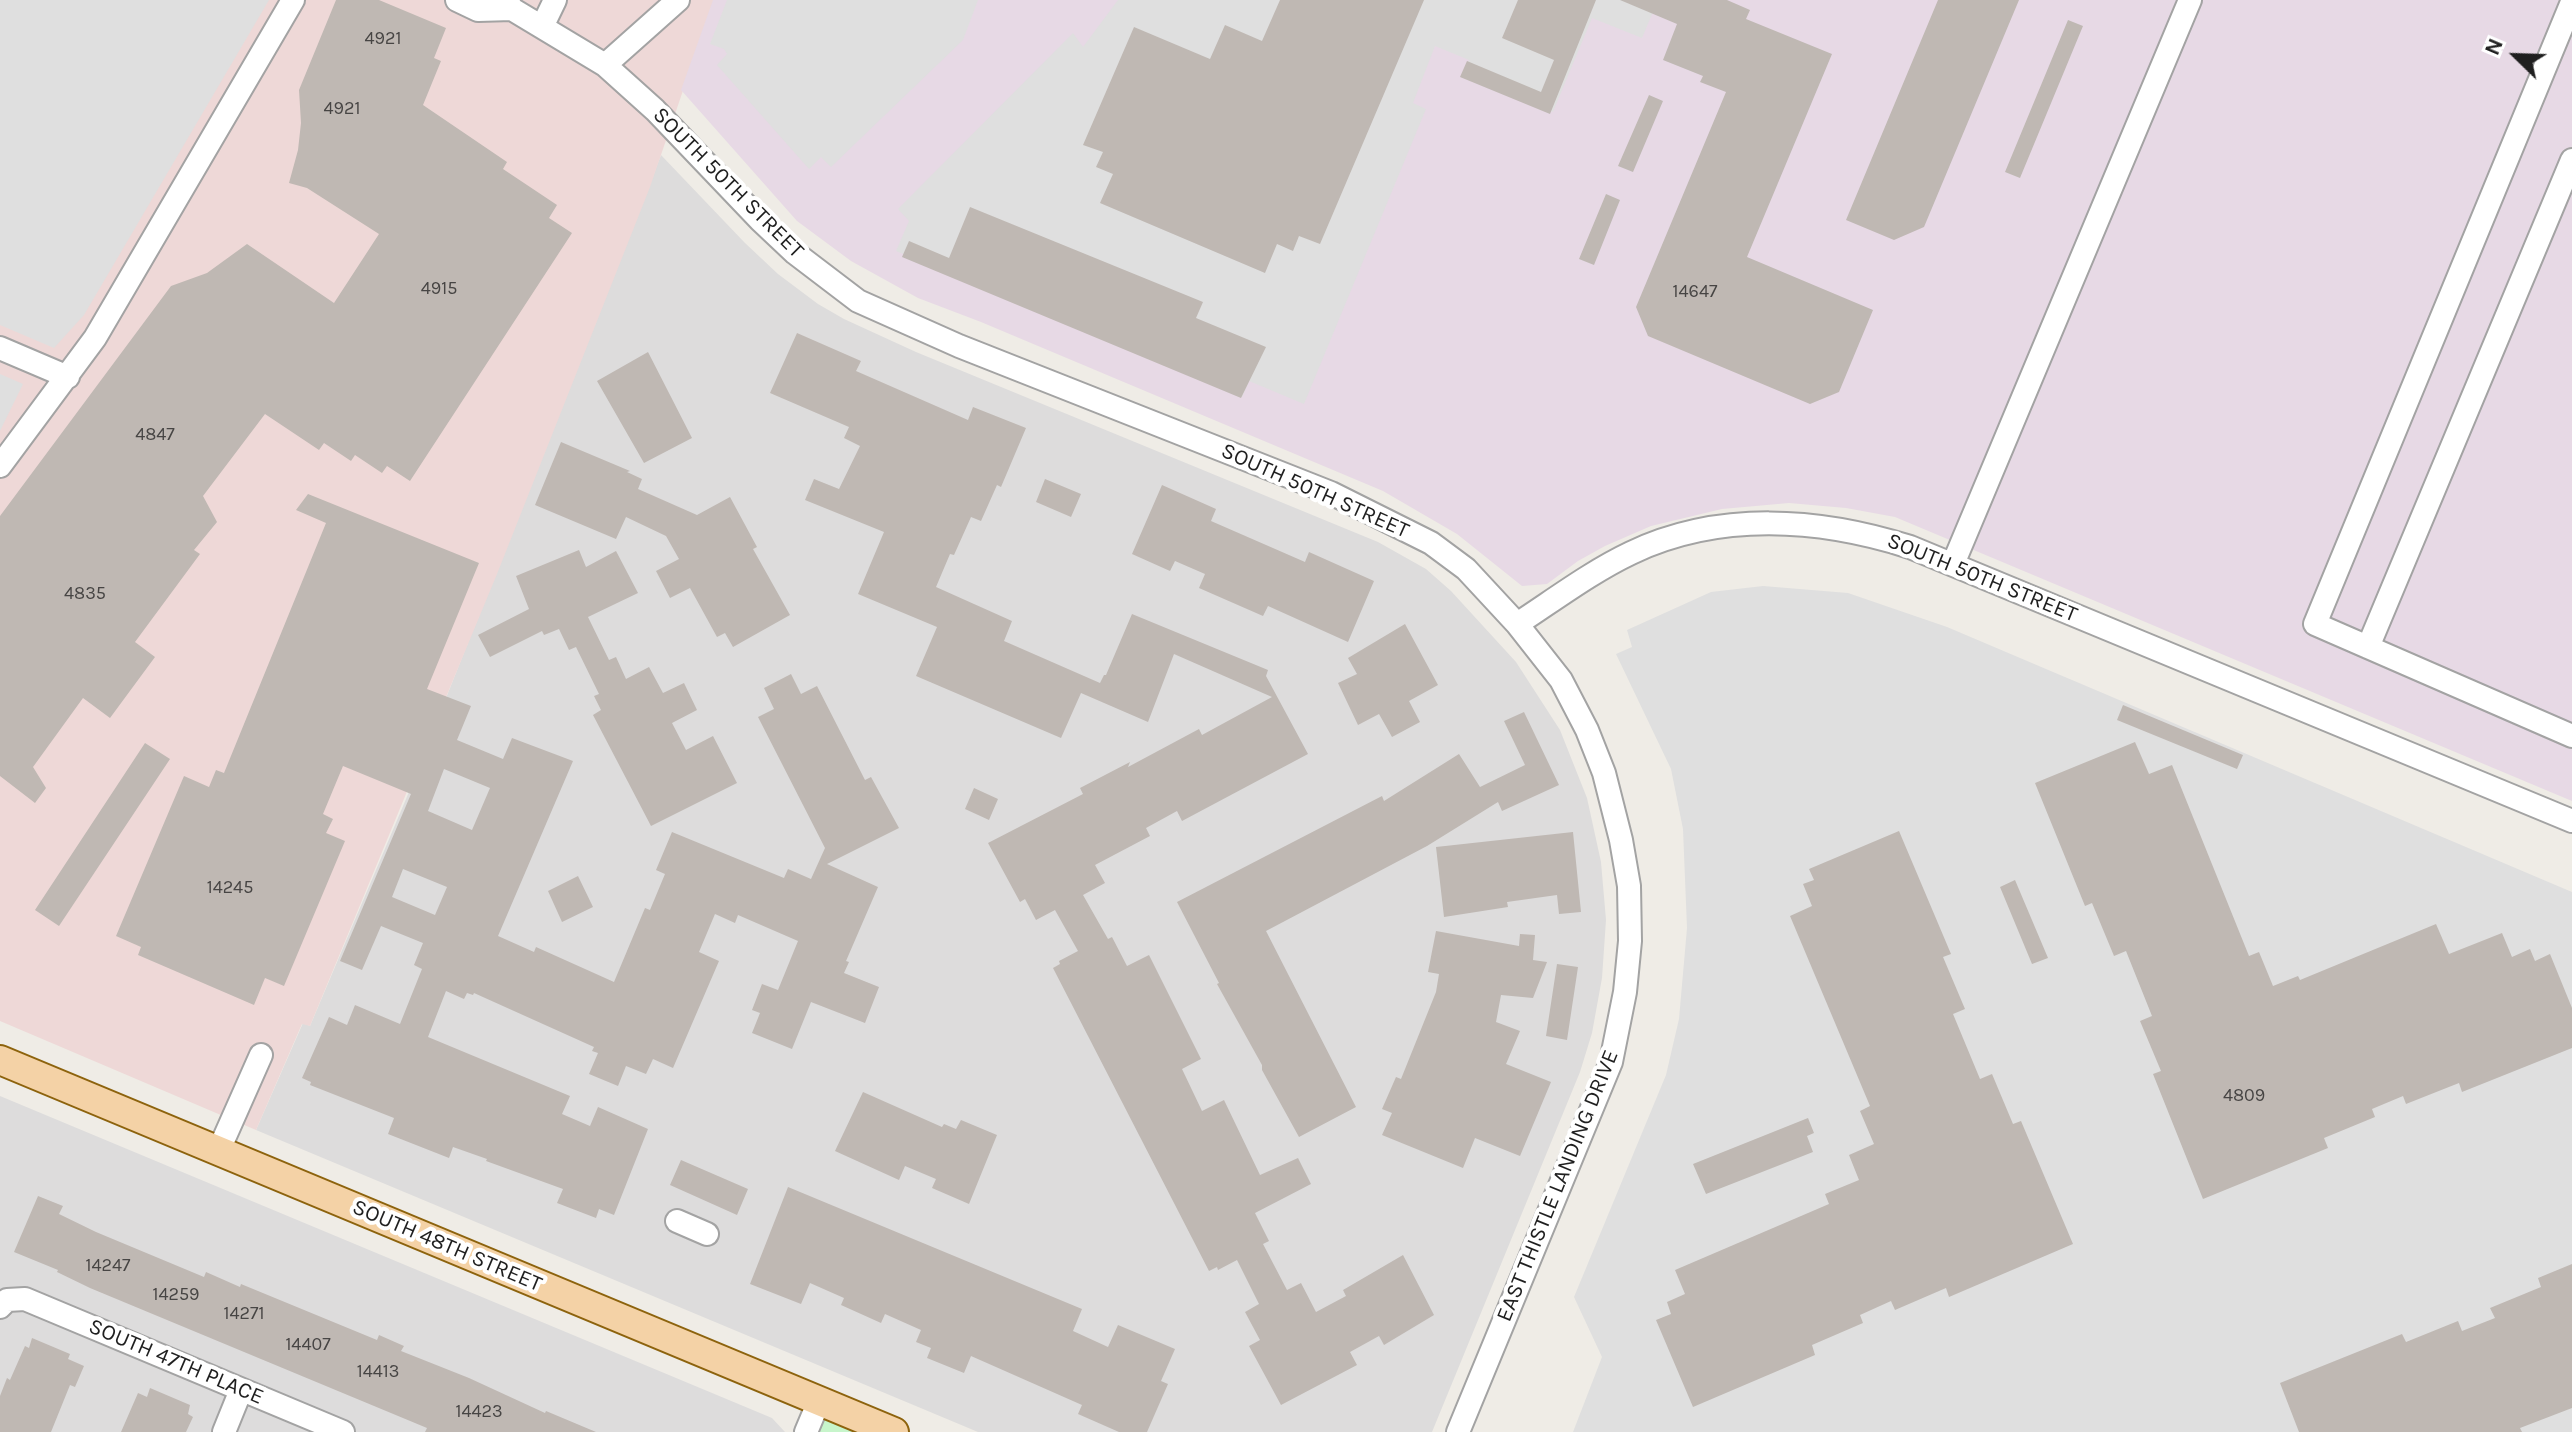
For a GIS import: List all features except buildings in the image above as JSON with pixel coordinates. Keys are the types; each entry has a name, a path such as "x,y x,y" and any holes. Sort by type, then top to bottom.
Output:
{"main road":[{"name":"SOUTH 48TH STREET","path":"0,1060 894,1432"}],"street":[{"path":"0,466 95,338 293,0"},
{"name":"SOUTH 50TH STREET","path":"457,0 478,10 510,4 605,65 655,110 778,237 858,301 959,346 1331,493 1431,543 1466,569 1517,624 1610,564 1674,537 1729,525 1776,523 1848,529 1910,547 1953,564 2572,821"},
{"path":"542,27 555,0"},
{"path":"605,65 678,0"},
{"path":"1953,564 2190,0"},
{"path":"2572,2 2315,624 2572,736"},
{"path":"2368,647 2572,160"},
{"path":"0,348 68,377"},
{"name":"EAST THISTLE LANDING DRIVE","path":"1458,1432 1611,1062 1625,992 1630,941 1629,886 1604,773 1587,730 1561,680 1517,624"},
{"path":"218,1152 261,1055"},
{"path":"677,1221 707,1234"},
{"name":"SOUTH 47TH PLACE","path":"3,1304 25,1299 343,1432"},
{"path":"224,1432 241,1390"},
{"path":"806,1432 819,1401"}],"shaded area":[{"path":"0,0 714,0 650,187 497,574 310,1026 302,1024 256,1130 0,1021"},
{"path":"0,0 269,0 84,315 54,348 0,325"},
{"path":"713,0 2572,0 2572,801 1895,517 1846,508 1789,503 1722,509 1651,526 1578,561 1547,584 1522,586 1457,534 1383,491 918,298 851,261 797,221 681,90"},
{"path":"727,0 978,0 963,40 831,167 821,157 809,169 717,65 727,54 724,49 710,44"},
{"path":"1118,0 1658,0 1642,38 1592,18 1553,112 1463,73 1469,60 1435,46 1413,103 1426,109 1304,404 1249,381 1242,397 896,251 909,221 898,209 1073,33 1083,47"},
{"path":"661,155 778,274 844,319 916,352 1378,542 1426,569 1451,591 1516,662 1560,730 1587,798 1601,862 1606,920 1602,978 1592,1033 1580,1072 1432,1432 978,1432 256,1130 303,1023 310,1026 406,799"},
{"path":"0,374 23,384 0,431"},
{"path":"1763,586 1848,593 1947,627 2572,892 2572,1432 1573,1432 1602,1357 1574,1297 1666,1075 1679,1019 1687,928 1683,829 1671,769 1616,654 1632,647 1627,630 1711,592"},
{"path":"0,1096 772,1418 785,1432 0,1432"}],"green space":[{"path":"819,1401 893,1432 806,1432"}]}
